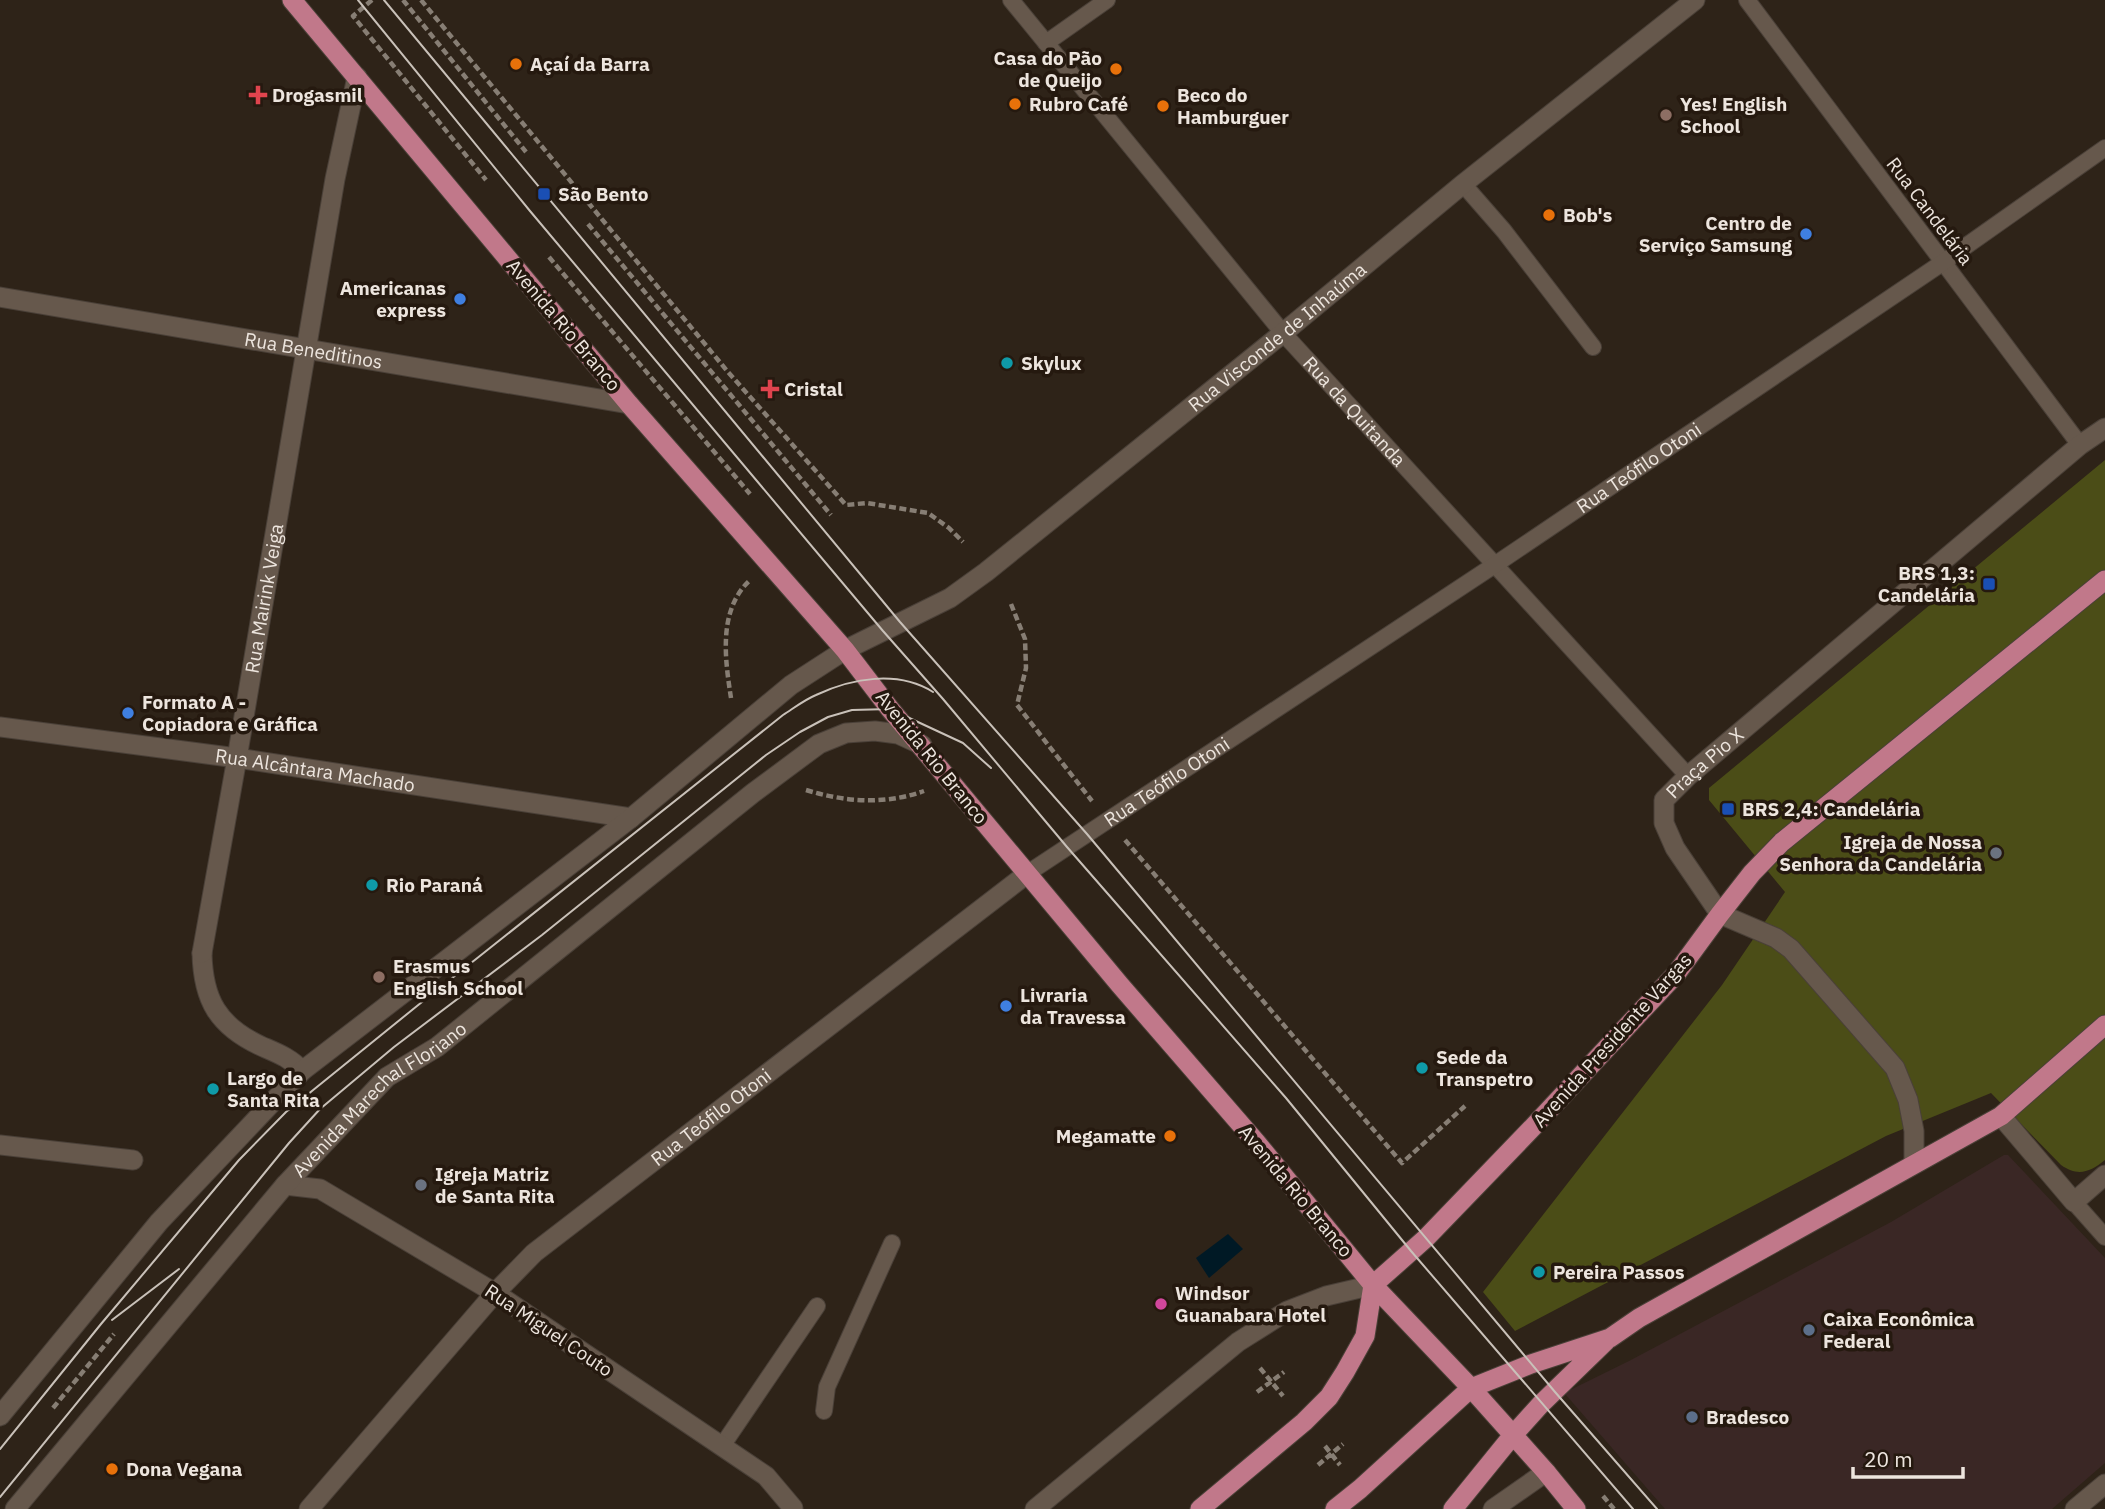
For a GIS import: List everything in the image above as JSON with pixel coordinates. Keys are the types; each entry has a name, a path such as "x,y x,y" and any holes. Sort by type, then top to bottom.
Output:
{"main road":[{"name":"Avenida Rio Branco","path":"292,0 629,404 845,650 947,777 1120,985 1248,1132 1373,1285 1471,1388 1576,1509"},
{"name":"Avenida Presidente Vargas","path":"1373,1285 1426,1238 1676,974 1752,873 1782,842 2105,580"},
{"path":"1453,1509 1541,1404 1610,1338 1639,1318 2001,1116 2105,1025"},
{"path":"1200,1509 1304,1422 1329,1397 1365,1336 1373,1285"},
{"path":"1335,1509 1471,1388 1531,1364 1610,1338"}],"street":[{"name":"Rua Visconde de Inhaúma","path":"845,650 950,598 994,565 1283,334 1463,184 1695,0"},
{"name":"Rua Mairink Veiga","path":"302,1071 294,1061 249,1041 227,1025 211,1005 202,978 202,953 335,179 357,77"},
{"name":"Rua Beneditinos","path":"0,297 629,404"},
{"name":"Praça Pio X","path":"1720,914 1675,848 1664,823 1664,800 1688,776 2080,445 2105,428"},
{"path":"0,1416 159,1222 302,1071 631,818 791,685 845,650"},
{"name":"Rua Alcântara Machado","path":"0,727 237,758 631,818"},
{"name":"Avenida Marechal Floriano","path":"15,1509 285,1185 387,1077 437,1047 753,793 819,744 846,733 875,731 898,734 922,746"},
{"name":"Rua Teófilo Otoni","path":"309,1509 495,1293 545,1245 1028,873"},
{"path":"1720,914 1776,938 1791,949 1895,1068 1910,1110 1914,1131 1914,1164"},
{"path":"2001,1116 2074,1202 2105,1175"},
{"path":"0,1145 133,1160"},
{"name":"Rua Miguel Couto","path":"285,1185 320,1189 495,1293 766,1476 793,1508"},
{"name":"Avenida Presidente Vargas","path":"1035,1509 1238,1342 1287,1311 1326,1296 1373,1285"},
{"path":"1493,1509 1546,1472"},
{"path":"2076,1509 2105,1484"}],"lane":[{"name":"Rua da Quitanda","path":"1012,0 1283,334 1688,776"},
{"path":"1046,43 1107,0"},
{"name":"Rua Candelária","path":"1747,0 2080,445"},
{"name":"Rua Teófilo Otoni","path":"1028,873 1496,564 1942,263 2105,148"},
{"path":"1463,184 1504,231 1593,347"},
{"path":"2074,1202 2105,1237"},
{"path":"824,1411 827,1388 892,1243"},
{"path":"722,1446 817,1306"}],"path":[{"path":"372,0 353,16 486,180"},
{"path":"403,0 526,152"},
{"path":"421,0 728,372 846,505 867,503 929,513 963,542"},
{"path":"588,224 831,515"},
{"path":"549,257 757,502"},
{"path":"732,704 725,655 726,634 730,611 740,590 750,580"},
{"path":"1012,604 1025,639 1026,658 1017,705 1108,820 1402,1163 1465,1106"},
{"path":"799,789 851,800 880,801 906,797 933,787 947,777"},
{"path":"53,1408 114,1335"},
{"path":"1260,1368 1283,1396"},
{"path":"1257,1392 1284,1372"},
{"path":"1318,1465 1343,1444"},
{"path":"1325,1446 1340,1465"},
{"path":"1598,1490 1614,1509"}],"shaded area":[{"path":"2105,460 2105,1160 2084,1172 2067,1169 1991,1093 1886,1136 1515,1331 1483,1292 1722,985 1785,892 1709,800 1709,788"},
{"path":"2008,1155 2105,1258 2105,1463 2052,1509 1665,1509 1566,1395 1566,1392 1891,1222"}],"water":[{"path":"1228,1234 1243,1249 1209,1278 1196,1258"}],"tram line":[{"path":"358,0 530,211 883,631 1286,1098 1411,1251 1633,1509"},
{"path":"384,0 900,622 1087,834 1555,1392 1657,1509"},
{"path":"0,1449 239,1160 286,1112 799,704 845,684 875,679 905,681 933,692"},
{"path":"0,1497 289,1143 320,1109 394,1047 542,935 766,755 828,717 852,710 890,709 963,743 991,768"},
{"path":"112,1320 179,1269"}],"place":[{"name":"Açaí da Barra","path":"516,64"},
{"name":"Casa do Pão de Queijo","path":"1116,69"},
{"name":"Drogasmil","path":"258,95"},
{"name":"Rubro Café","path":"1015,104"},
{"name":"Beco do Hamburguer","path":"1163,106"},
{"name":"Yes! English School","path":"1666,115"},
{"name":"São Bento","path":"544,194"},
{"name":"Bob's","path":"1549,215"},
{"name":"Centro de Serviço Samsung","path":"1806,234"},
{"name":"Americanas express","path":"460,299"},
{"name":"Skylux","path":"1007,363"},
{"name":"Cristal","path":"770,389"},
{"name":"BRS 1,3: Candelária","path":"1989,584"},
{"name":"Formato A - Copiadora e Gráfica","path":"128,713"},
{"name":"BRS 2,4: Candelária","path":"1728,809"},
{"name":"Igreja de Nossa Senhora da Candelária","path":"1996,853"},
{"name":"Rio Paraná","path":"372,885"},
{"name":"Erasmus English School","path":"379,977"},
{"name":"Livraria da Travessa","path":"1006,1006"},
{"name":"Sede da Transpetro","path":"1422,1068"},
{"name":"Largo de Santa Rita","path":"213,1089"},
{"name":"Megamatte","path":"1170,1136"},
{"name":"Igreja Matriz de Santa Rita","path":"421,1185"},
{"name":"Pereira Passos","path":"1539,1272"},
{"name":"Windsor Guanabara Hotel","path":"1161,1304"},
{"name":"Caixa Econômica Federal","path":"1809,1330"},
{"name":"Bradesco","path":"1692,1417"},
{"name":"Dona Vegana","path":"112,1469"}]}
